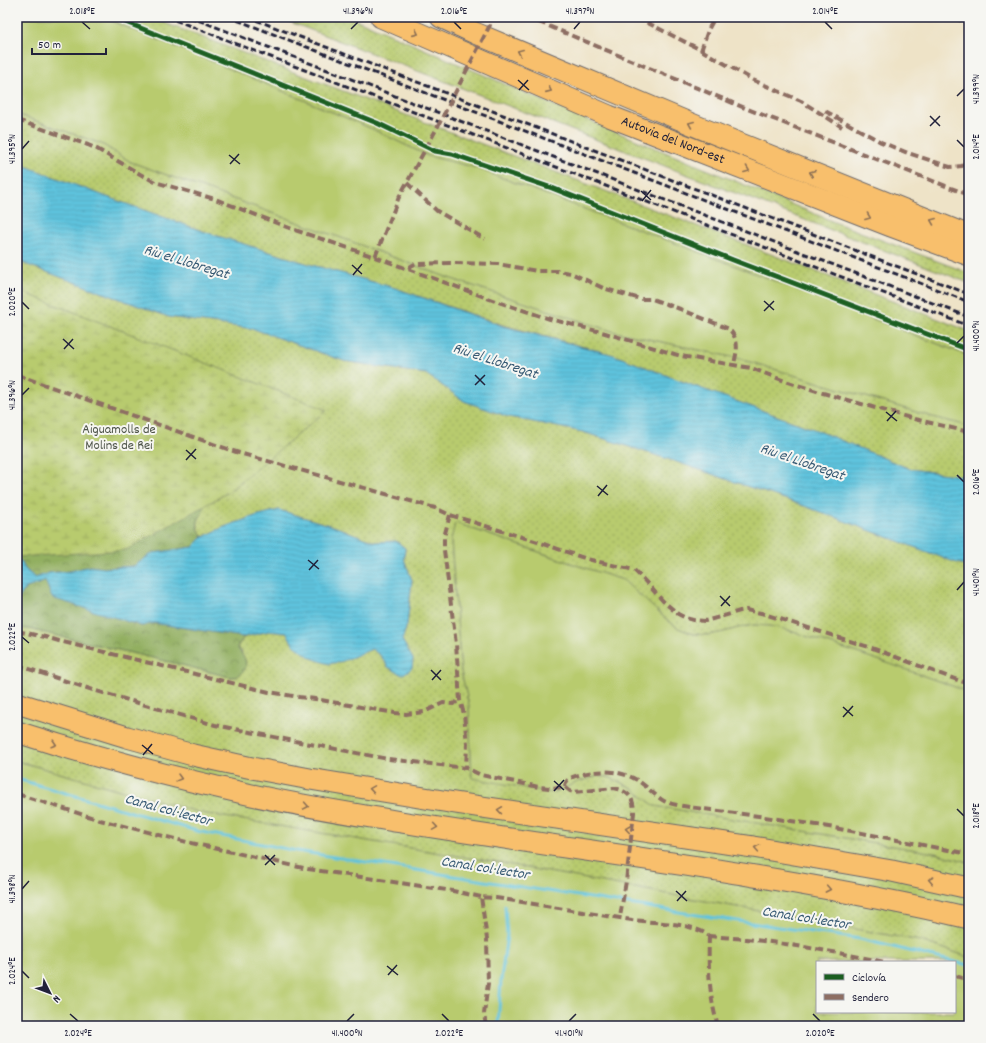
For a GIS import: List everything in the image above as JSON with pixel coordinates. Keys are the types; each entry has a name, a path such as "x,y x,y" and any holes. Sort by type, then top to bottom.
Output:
{"highway":[{"name":"Autovia del Nord-est","path":"381,17 609,116 969,255"},
{"name":"Autovia del Nord-est","path":"441,17 475,33 701,128 969,236"},
{"path":"17,702 127,737 193,755 252,768 455,803 753,847 892,871 969,888"},
{"path":"17,732 117,762 193,782 295,804 790,882 928,908 969,918"}],"green space":[{"path":"17,17 101,17 211,61 370,128 428,156 473,167 969,356 969,426 933,417 741,359 612,331 452,279 131,162 102,144 17,114"},
{"path":"101,17 149,17 969,331 969,356 473,167 428,156 370,128 211,61"},
{"path":"277,17 350,17 595,123 839,224 969,273 969,283"},
{"path":"17,114 102,144 131,162 452,279 612,331 741,359 933,417 969,426 969,477 910,469 816,430 694,386 614,355 503,325 395,288 312,265 211,234 17,163"},
{"path":"17,261 169,317 254,329 344,361 426,374 464,401 509,417 583,432 674,461 799,504 957,563 969,566 969,692 784,629 754,625 708,635 693,634 678,628 666,619 622,580 456,523 451,540 461,671 469,705 472,778 580,781 598,776 609,777 629,786 655,806 935,853 969,862 969,957 920,941 511,865 201,813 17,761 17,628 30,629 230,677 237,677 242,652 237,647 244,637 269,631 287,633 293,644 372,649 381,656 388,667 413,660 402,640 407,625 412,580 404,559 405,548 396,541 375,542 336,527 279,510 255,516 224,527 203,537 200,533 198,522 204,507 17,510"},
{"name":"Aiguamolls de Molins de Rei","path":"17,290 327,410 227,493 126,550 17,557"},
{"path":"205,498 204,506 197,524 203,537 193,547 153,553 134,566 104,568 90,566 71,571 49,573 35,578 25,569 21,561 17,561 17,510"},
{"path":"455,523 623,580 666,619 678,628 693,634 708,635 754,625 784,629 969,692 969,862 935,853 655,806 629,786 609,777 598,776 580,781 553,793 472,778 469,705 461,671 451,540"},
{"path":"45,580 115,617 141,626 154,623 244,637 237,647 245,659 246,666 240,674 230,677 30,629 17,628 17,598 19,598 26,588"},
{"path":"17,761 201,813 511,865 920,941 969,957 969,1026 17,1026"}],"water":[{"name":"Riu el Llobregat","path":"17,163 211,234 312,265 395,288 503,326 614,355 694,386 816,430 910,469 969,477 969,566 957,563 799,504 674,461 583,432 509,417 464,401 426,374 344,361 254,329 169,317 17,261"},
{"path":"279,510 336,527 375,542 396,541 405,548 404,559 412,580 407,625 402,640 413,659 412,668 402,675 388,667 381,656 372,649 343,661 329,664 311,658 293,644 287,633 269,631 244,637 154,623 142,626 52,598 45,580 26,588 19,598 17,598 17,561 21,561 25,569 35,578 49,573 71,571 90,566 104,568 134,566 153,553 193,547 203,537 224,527 255,516"}],"waterway":[{"name":"Canal col·lector","path":"17,779 197,831 297,851 704,916 860,939 951,961"},
{"path":"498,1026 501,979 507,935 505,906"},
{"name":"Canal col·lector","path":"956,962 969,965"}],"railway":[{"path":"167,17 969,326"},
{"path":"190,17 969,317"},
{"path":"229,17 969,302"},
{"path":"248,17 969,294"}],"marked path":[{"path":"375,257 399,197 437,128 490,25 491,17"},
{"path":"527,17 745,108 969,195"},
{"path":"636,17 703,51 753,80 801,101 842,127"},
{"path":"701,51 708,30 715,17"},
{"path":"954,17 969,25"},
{"path":"825,111 881,142 908,153 950,167 962,166 969,161"},
{"path":"17,120 97,149 155,182 215,199 292,229 375,257 498,302 550,319 605,333 681,356 751,368 823,393 914,419 969,432"},
{"path":"407,183 437,211 485,239"},
{"path":"409,269 415,264 498,264 537,271 571,273 603,288 640,299 652,299 729,329 735,338 737,346 734,364"},
{"path":"17,375 239,453 435,508 450,515 538,542 587,559 634,570 663,601 678,614 686,618 705,621 746,610 761,613 872,648 969,684"},
{"path":"450,515 444,537 444,550 456,644 460,700 464,714 467,744 466,768"},
{"path":"17,631 269,692 395,713 406,714 424,712 443,703 453,704 460,700"},
{"path":"17,665 93,690 215,725 388,759 466,768 481,775 539,787 565,787 574,792 614,788 619,789 627,793 632,799 634,813 620,917"},
{"path":"565,787 568,780 579,775 603,771 619,773 633,778 643,784 662,800 673,804 874,835 969,854"},
{"path":"17,794 100,820 187,842 308,869 453,891 481,897"},
{"path":"486,1026 484,1014 488,983 487,939 481,897 496,898 632,920 683,926 702,931 709,936"},
{"path":"709,936 781,943 880,961"},
{"path":"709,936 710,981 718,1026"},
{"path":"956,976 969,980"}],"cycle path":[{"path":"113,17 377,123 435,151 452,154 552,188 733,260 969,350"}]}
